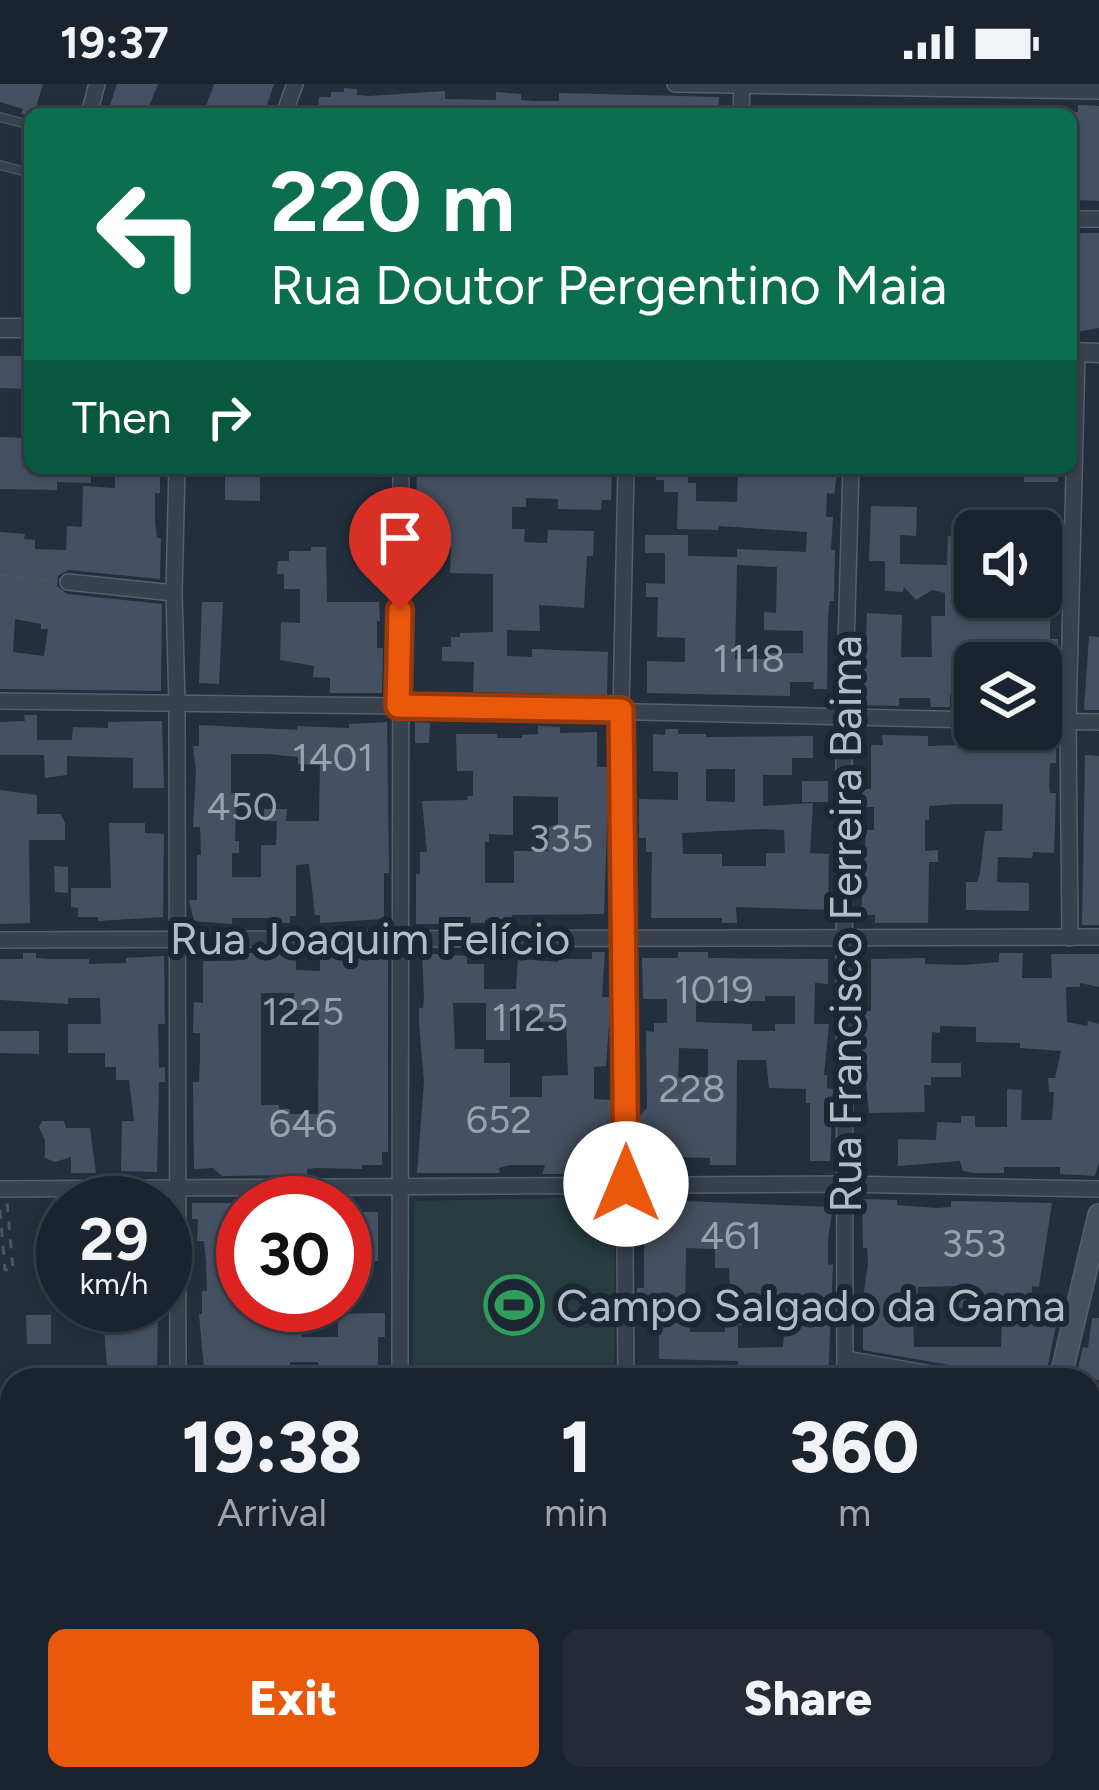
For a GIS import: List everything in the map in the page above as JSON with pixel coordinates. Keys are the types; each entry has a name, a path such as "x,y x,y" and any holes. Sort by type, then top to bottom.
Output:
{"main road":[{"path":"1063,1368 1099,1215"}],"street":[{"path":"675,84 1099,92"},
{"path":"177,474 177,1176"},
{"path":"400,1368 401,474"},
{"path":"626,474 621,710 626,1368"},
{"name":"Rua Francisco Ferreira Baima","path":"845,1368 844,718 851,474"},
{"path":"1070,938 1072,474"},
{"path":"68,582 174,592"},
{"path":"0,701 954,720"},
{"path":"1062,722 1099,722"},
{"name":"Rua Joaquim Felício","path":"0,940 1099,937"},
{"path":"192,1187 842,1184 1099,1189"},
{"path":"3,1189 36,1189"},
{"path":"178,1332 178,1368"},
{"path":"845,1359 896,1368"}],"path":[{"path":"0,575 68,582"},
{"path":"0,1210 5,1270 14,1270 3,1189"}],"green space":[{"name":"Campo Salgado da Gama","path":"598,1197 615,1231 614,1368 412,1368 414,1201"}],"building":[{"path":"0,84 43,84 36,108 24,108 24,114 23,109 0,102"},
{"path":"117,84 158,84 148,108 109,108"},
{"path":"214,84 274,84 266,108 205,108"},
{"path":"344,88 357,89 357,95 369,96 445,91 445,99 496,100 496,92 521,94 521,100 534,101 559,101 559,93 719,97 718,108 318,108 319,97 344,92"},
{"path":"1078,105 1099,106 1099,201 1077,200"},
{"path":"1099,233 1099,328 1077,332 1077,235"},
{"path":"0,356 24,356 24,389 0,388"},
{"path":"0,437 24,438 24,474 91,474 91,483 57,482 57,490 0,489"},
{"path":"225,474 260,475 260,501 225,500"},
{"path":"417,474 612,474 611,500 602,500 601,510 558,509 558,499 526,498 526,507 512,507 512,529 525,529 524,542 547,543 548,530 594,531 593,556 587,556 584,608 539,605 540,631 507,630 507,656 532,657 532,649 608,652 607,695 473,692 474,662 442,661 442,647 451,647 451,637 460,637 460,633 493,632 493,574 450,573 451,547 415,546"},
{"path":"656,474 688,474 688,483 696,483 696,501 737,502 738,474 837,474 834,494 827,493 826,517 833,517 831,550 835,550 827,689 813,689 814,682 790,682 790,696 647,693 647,661 685,662 685,638 657,637 658,597 646,597 646,583 665,584 665,553 645,553 645,535 688,535 688,556 737,557 737,549 806,552 807,532 719,526 718,530 677,529 678,492 664,492 664,480 656,480","holes":["737,565 777,567 776,613 764,612 764,630 803,631 803,653 735,659"]},
{"path":"1025,474 1059,474 1058,482 1024,482"},
{"path":"115,475 160,476 155,522 157,538 161,538 160,579 68,570 58,576 57,586 67,594 162,604 161,691 0,689 0,532 25,534 24,539 35,540 35,549 66,550 67,526 82,527 83,486 115,488","holes":["15,619 41,624 41,629 48,629 44,656 13,652"]},
{"path":"871,506 917,507 916,536 900,535 900,564 947,565 948,536 954,536 954,618 1051,618 1050,639 1058,642 954,642 950,707 931,707 930,698 899,698 899,706 859,705 861,636 866,636 867,613 902,615 901,657 932,657 931,616 945,616 945,593 932,590 916,600 904,587 903,592 885,591 885,561 869,561"},
{"path":"311,547 326,547 327,602 379,602 382,693 330,693 330,678 313,677 314,666 280,660 281,622 300,623 300,589 284,589 284,574 277,574 278,561 289,561 289,551 311,551"},
{"path":"202,602 223,602 219,684 199,683"},
{"path":"1089,636 1099,637 1099,710 1084,710"},
{"path":"24,715 37,715 37,740 72,740 73,727 162,721 164,788 133,788 133,758 67,756 67,775 45,778 44,755 0,755 0,722 25,721"},
{"path":"387,722 389,873 384,873 384,919 320,923 309,864 296,865 296,916 290,916 290,923 272,923 272,918 232,918 232,924 194,921 189,900 197,900 197,855 201,855 200,827 193,827 193,746 199,746 199,725 297,730 297,726 349,728 349,724","holes":["231,754 268,754 320,765 319,821 286,821 287,809 264,809 264,821 277,821 276,845 261,845 261,877 232,877 232,853 239,853 239,841 235,841"]},
{"path":"415,722 430,723 429,743 415,743"},
{"path":"538,726 560,727 560,733 597,732 597,767 609,767 604,914 512,915 512,919 485,923 471,923 471,917 439,917 439,924 416,924 416,874 420,874 420,852 427,852 422,801 473,796 473,771 457,771 456,734 522,738 538,734","holes":["513,796 558,797 558,824 549,827 548,851 514,851 514,883 485,883 485,842 489,834 513,835"]},
{"path":"666,729 678,729 678,734 706,737 813,736 813,758 792,758 792,775 763,775 763,806 813,803 810,853 829,854 828,910 736,907 737,923 722,923 722,918 651,918 652,852 646,852 646,838 639,838 639,799 678,800 678,772 653,771 653,734 665,735","holes":["706,769 735,769 735,802 706,801","784,830 785,853 766,853 766,866 722,866 722,854 683,854 682,833"]},
{"path":"882,735 928,736 928,746 954,745 954,750 1056,750 1049,787 1050,793 1056,793 1054,853 998,857 997,882 1029,883 1029,911 966,910 966,882 977,882 985,831 1002,831 1003,804 958,804 929,806 929,820 925,820 925,851 938,850 938,862 929,862 928,923 875,923 875,915 861,915 866,830 874,830 874,807 861,807 861,789 871,789 871,745 883,745"},
{"path":"1085,755 1099,756 1099,925 1082,925"},
{"path":"802,781 828,781 828,802 802,802"},
{"path":"0,790 37,795 37,814 61,814 65,823 65,840 29,840 30,923 0,924"},
{"path":"109,823 145,823 145,833 164,834 163,917 98,921 98,917 78,917 78,908 71,907 71,888 111,888"},
{"path":"54,866 68,867 68,893 55,892"},
{"path":"592,952 605,952 602,997 611,997 606,1066 594,1067 594,1099 612,1100 610,1160 581,1161 582,1169 576,1169 576,1174 542,1174 545,1165 510,1165 499,1168 500,1173 417,1173 424,1082 419,1023 424,997 422,953 467,956 467,964 484,964 484,989 516,989 518,959 592,959","holes":["453,1003 486,1003 486,1040 510,1040 510,1009 540,1011 540,1022 566,1022 568,1075 542,1076 542,1097 510,1097 510,1063 484,1063 484,1049 455,1049"]},
{"path":"678,952 708,952 708,958 828,959 828,984 815,983 814,1024 829,1024 824,1075 827,1088 833,1089 830,1161 810,1161 806,1089 769,1088 766,1060 737,1060 736,1165 710,1165 710,1158 671,1157 672,1169 640,1169 639,1117 647,1108 646,1031 654,1032 654,1023 667,1023 667,999 643,999 642,958 678,958","holes":["765,996 795,996 795,1024 775,1024 775,1031 752,1031 752,1024 696,1022 696,1001 765,1001","679,1048 708,1049 708,1077 678,1078"]},
{"path":"23,953 36,953 36,958 89,959 89,964 164,956 165,1024 158,1024 159,1068 165,1067 165,1082 159,1082 157,1172 121,1171 122,1121 134,1121 129,1080 116,1080 116,1067 105,1067 105,1053 68,1053 68,1024 101,1024 100,998 68,998 68,1004 0,1000 0,959 23,959"},
{"path":"232,953 296,953 296,970 320,971 320,953 361,953 361,959 388,959 388,1152 382,1152 382,1165 307,1169 307,1175 222,1176 213,1168 194,1169 193,1082 199,1082 200,1033 193,1033 194,1002 203,1003 203,961 232,961","holes":["261,993 294,993 293,1010 319,1010 318,1114 290,1114 290,1109 279,1109 279,1105 261,1105"]},
{"path":"999,953 1023,953 1022,978 1052,978 1051,954 1099,954 1099,987 1080,983 1080,987 1066,987 1067,1022 1099,1024 1099,1162 1095,1176 1060,1174 1060,1167 1004,1167 1004,1173 974,1173 963,1171 960,1161 898,1166 898,1139 936,1140 937,1122 961,1123 961,1116 975,1116 975,1127 1007,1127 1007,1089 1022,1090 1021,1120 1052,1120 1054,1092 1049,1092 1048,1078 1055,1078 1061,1051 1020,1048 1020,1043 976,1042 976,1027 940,1026 940,1033 932,1032 931,1063 961,1063 961,1077 931,1077 931,1085 924,1085 925,1112 869,1113 862,1042 863,1011 871,1011 871,959 925,958 925,964 963,965 999,962"},
{"path":"0,1031 39,1031 39,1054 0,1053"},
{"path":"42,1121 90,1128 96,1173 71,1173 71,1157 55,1162 45,1158"},
{"path":"862,1199 937,1208 951,1207 951,1201 1052,1203 1039,1287 1032,1286 1032,1325 1056,1325 1047,1368 967,1368 863,1350 867,1248 863,1248","holes":["955,1286 955,1308 973,1308 972,1323 1002,1324 1001,1347 914,1347 918,1287"]},
{"path":"684,1201 833,1207 828,1238 828,1265 833,1264 829,1368 738,1368 738,1361 659,1359 659,1333 649,1333 649,1306 640,1306 637,1296 637,1288 644,1288 644,1207 684,1207","holes":["686,1248 715,1249 715,1268 729,1268 725,1332 690,1332 690,1323 685,1323","785,1322 783,1347 738,1348 738,1325"]},
{"path":"192,1203 216,1203 216,1332 338,1337 338,1332 372,1332 372,1313 385,1313 385,1337 378,1337 378,1368 319,1368 318,1362 290,1362 290,1368 204,1368 199,1314 202,1291 207,1291 206,1261 204,1241 197,1241 198,1219 192,1219"},
{"path":"372,1212 378,1212 378,1261 372,1261"},
{"path":"26,1315 36,1315 36,1332 51,1332 51,1344 27,1344"},
{"path":"1092,1318 1099,1318 1099,1368 1078,1368 1083,1347 1088,1348"},
{"path":"104,1332 158,1332 157,1368 107,1368"}],"place":[{"name":"Campo Salgado da Gama","path":"514,1305"}],"route":[{"path":"400,610 398,706 621,710 626,1184"}]}
